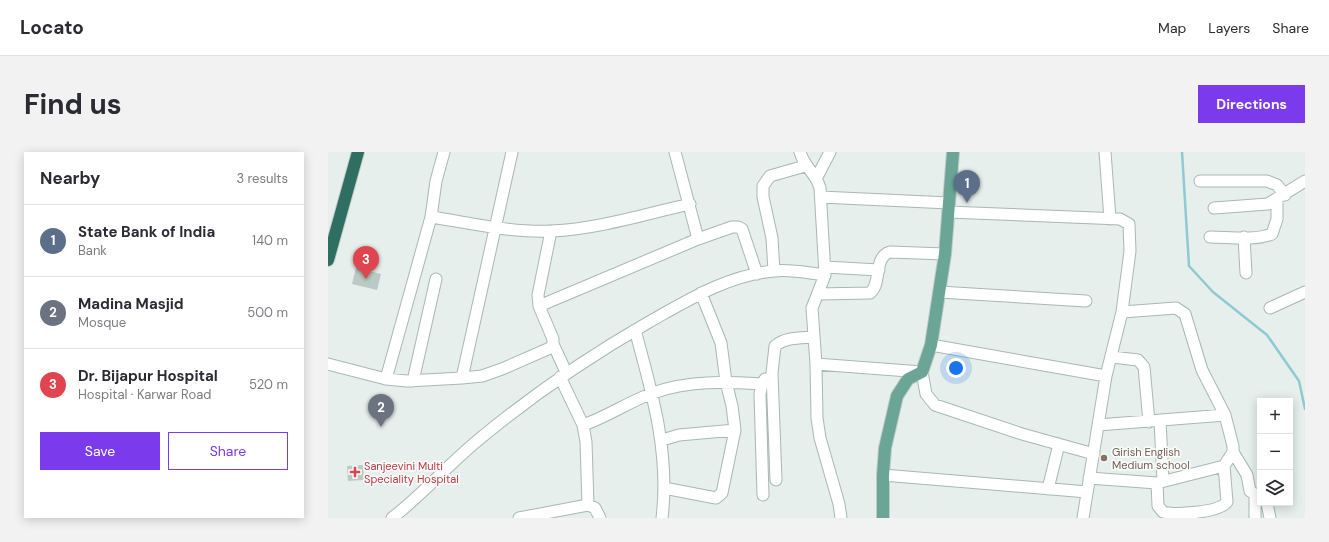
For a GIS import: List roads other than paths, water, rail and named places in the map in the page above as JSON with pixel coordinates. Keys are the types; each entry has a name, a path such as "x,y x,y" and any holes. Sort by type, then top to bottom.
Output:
{"highway":[{"path":"328,260 358,152"}],"main road":[{"path":"883,518 883,475 885,448 897,396 908,379 922,372 931,345 945,254 953,152"}],"street":[{"path":"386,379 431,217 436,182 444,152"},
{"path":"462,378 512,152"},
{"path":"679,152 675,152 690,204 698,239"},
{"path":"800,152 805,166 817,177 821,197 825,271 812,308 816,364 817,418 820,438 839,504 841,518"},
{"path":"817,177 830,152"},
{"path":"1105,152 1110,219"},
{"path":"774,271 772,238 763,197 763,186 770,176 805,166"},
{"path":"1200,181 1267,181 1277,185 1281,197 1277,219 1272,234 1267,236 1210,237"},
{"path":"1214,208 1258,206 1281,197 1305,181"},
{"path":"821,197 948,208 1124,220 1130,229 1130,251 1122,312 1112,357 1106,376 1083,518"},
{"path":"431,217 495,227 551,231 582,228 690,204"},
{"path":"539,306 698,239 738,227 742,230 757,274"},
{"path":"551,231 538,286 539,306 583,425 586,442 588,505"},
{"path":"1244,237 1246,273"},
{"path":"818,294 870,293 874,287 882,258 885,253 945,254"},
{"path":"396,517 476,442 563,374 635,330 701,293 732,280 774,271 879,270"},
{"path":"413,381 436,279"},
{"path":"939,292 1086,301"},
{"path":"1270,308 1305,292"},
{"path":"664,488 712,498 720,496 726,476 735,430 732,406 726,382 721,343 701,293"},
{"path":"1122,312 1176,308 1182,310 1185,314 1202,370 1225,415 1233,446 1232,452 1224,466 1228,497 1224,505 1183,516 1159,510 1160,421"},
{"path":"635,330 652,393 662,440 664,488 662,518"},
{"path":"776,480 772,373 775,346 780,342 813,337"},
{"path":"328,364 386,379 413,381 462,378 482,376 502,369 550,348 553,344"},
{"path":"931,345 1106,376"},
{"path":"1112,357 1138,360 1144,367 1149,422"},
{"path":"816,364 922,372 926,394 935,404 1022,434 1094,454"},
{"path":"763,495 760,394 762,384 772,373"},
{"path":"583,425 652,393 684,384 726,382 762,384"},
{"path":"1098,425 1225,415"},
{"path":"662,440 679,435 735,430"},
{"path":"1048,489 1059,444"},
{"path":"1232,452 1246,476 1250,491 1257,496 1255,518"},
{"path":"1089,478 1160,482 1224,466"},
{"path":"883,475 1087,492"},
{"path":"525,518 588,505 595,508 600,518"},
{"path":"1268,506 1270,518"}],"waterway":[{"path":"1182,152 1189,266 1213,292 1267,335 1299,381 1305,409"}],"place":[{"name":"State Bank of India","path":"967,203"},
{"name":"Dr. Bijapur Hospital","path":"366,279"},
{"name":"Madina Masjid","path":"381,427"},
{"name":"Girish English Medium school","path":"1104,458"},
{"name":"Sanjeevini Multi Speciality Hospital","path":"355,472"}]}
